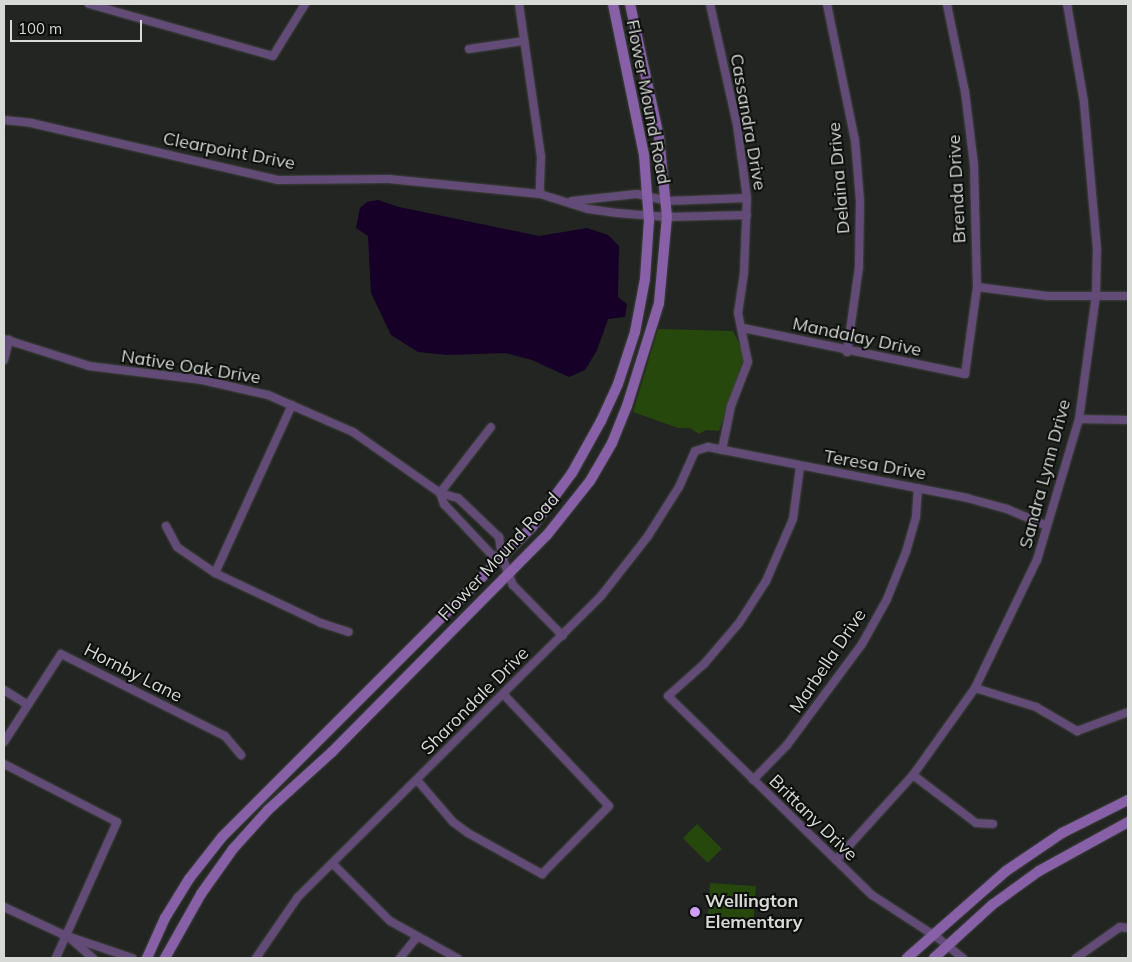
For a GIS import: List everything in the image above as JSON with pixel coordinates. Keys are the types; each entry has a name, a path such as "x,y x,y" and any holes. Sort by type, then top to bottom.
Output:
{"main road":[{"name":"Flower Mound Road","path":"147,958 170,910 222,837 532,527 572,474 618,384 635,332 645,279 649,195 644,154 613,4"},
{"name":"Flower Mound Road","path":"165,958 201,894 233,849 268,810 332,752 548,535 590,481 612,443 627,406 659,303 667,217 667,201 659,137 630,4"},
{"path":"907,958 930,935 1006,871 1062,833 1128,800"},
{"path":"934,958 992,906 1039,871 1128,822"}],"street":[{"path":"89,4 273,56 305,4"},
{"path":"518,4 541,156 540,194"},
{"name":"Cassandra Drive","path":"710,4 737,125 747,198 738,313 743,328 748,362 731,406 722,450"},
{"name":"Delaina Drive","path":"827,4 855,140 860,201 858,276 847,352"},
{"name":"Brenda Drive","path":"947,4 965,92 974,165 977,287 965,374"},
{"name":"Sandra Lynn Drive","path":"836,860 913,775 975,688 1020,600 1047,526 1079,419 1096,295 1097,249 1084,102 1067,4"},
{"path":"469,49 524,41"},
{"name":"Clearpoint Drive","path":"4,120 31,123 278,180 370,178 540,194 570,201 588,209 649,216 747,215"},
{"name":"Clearpoint Drive","path":"570,201 649,195 667,201 747,198"},
{"path":"977,287 1047,296 1128,296"},
{"name":"Mandalay Drive","path":"743,328 847,352 965,374"},
{"path":"4,360 6,340"},
{"name":"Native Oak Drive","path":"6,340 89,366 202,380 268,395 353,432 440,493 458,498 499,537 502,557 511,573 513,584 563,636"},
{"path":"215,573 292,404"},
{"path":"1079,419 1128,420"},
{"path":"440,493 492,426"},
{"name":"Teresa Drive","path":"695,450 708,448 722,450 918,488 999,507 1047,526"},
{"name":"Sharondale Drive","path":"256,958 298,897 563,636 628,565 679,486 695,450"},
{"name":"Brittany Drive","path":"800,466 793,519 766,581 739,622 716,650 668,696 836,860 884,904 900,912 963,958"},
{"name":"Marbella Drive","path":"753,780 787,745 862,644 887,599 906,552 916,516 918,488"},
{"name":"Native Oak Drive","path":"440,493 444,504 492,555 502,557"},
{"path":"166,526 177,547 215,573 320,623 349,632"},
{"name":"Hornby Lane","path":"28,705 61,654 225,736 241,755"},
{"path":"975,688 1036,707 1078,731 1128,712"},
{"path":"4,690 28,705 4,742"},
{"path":"417,780 454,822 468,833 542,874 609,806 503,694"},
{"path":"4,764 117,822 64,935 56,958"},
{"path":"913,775 976,823 993,824"},
{"path":"332,863 390,921 416,938 457,958"},
{"path":"4,907 64,935 132,958"},
{"path":"1076,958 1120,927 1128,928"},
{"path":"64,935 93,958"},
{"path":"400,958 416,938"}],"green space":[{"path":"658,329 733,331 745,355 719,431 706,430 699,434 690,428 678,428 633,412"},
{"path":"697,824 722,849 708,863 683,838"},
{"path":"710,883 756,886 754,919 708,916"}],"shaded area":[{"path":"378,200 399,207 539,236 587,228 608,235 619,246 618,297 627,304 625,317 608,319 597,350 585,370 569,377 532,360 505,353 448,355 418,352 391,335 371,293 368,236 356,228 360,208 367,202"}],"place":[{"name":"Wellington Elementary","path":"695,912"}]}
